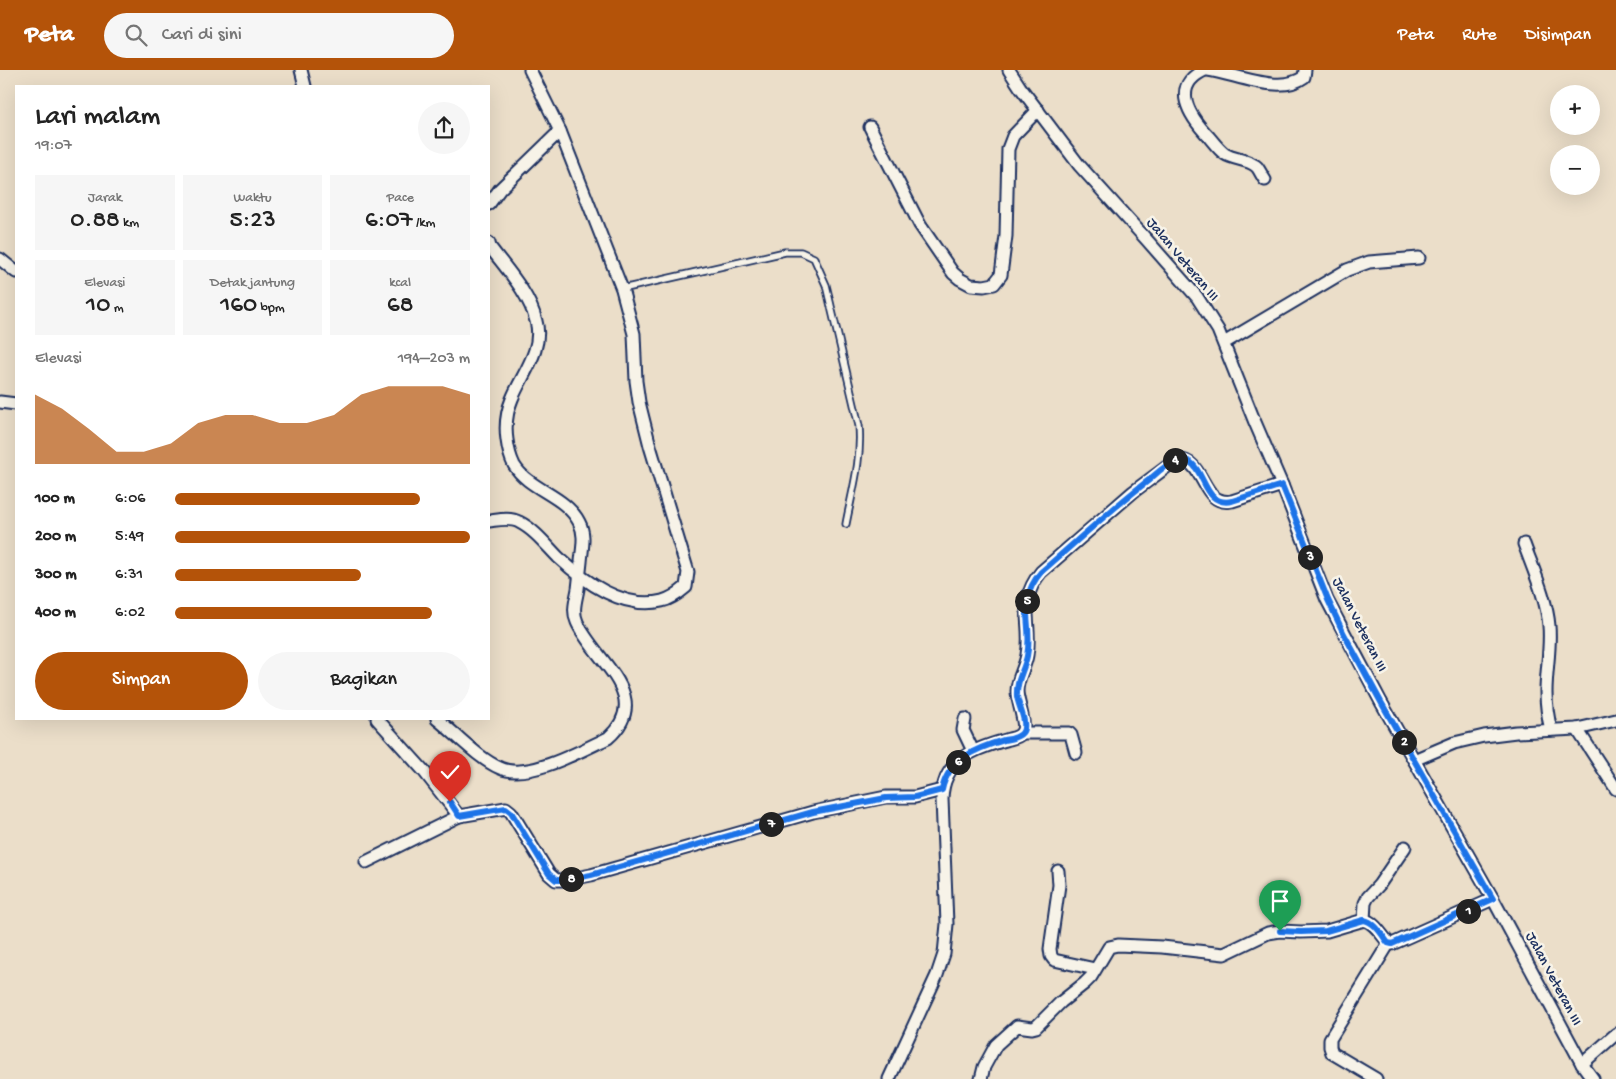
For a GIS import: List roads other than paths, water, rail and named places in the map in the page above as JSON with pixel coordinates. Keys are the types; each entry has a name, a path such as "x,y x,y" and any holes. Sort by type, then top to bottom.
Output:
{"street":[{"path":"301,70 305,85"},
{"path":"490,522 507,519 518,521 534,533 580,576 603,591 626,600 643,602 663,601 686,587 688,572 650,446 639,402 634,334 622,289 560,131 530,70"},
{"name":"Jalan Veteran III","path":"1009,70 1079,165 1197,297 1218,330 1328,600 1376,693 1493,899 1582,1064 1592,1079"},
{"path":"1265,180 1256,166 1224,154 1197,124 1185,98 1187,84 1196,74 1207,70 1268,83 1286,84 1296,82 1304,77 1305,70"},
{"path":"870,127 920,225 953,272 960,279 971,285 984,286 994,284 1001,275 1006,236 1008,149 1013,136 1038,110"},
{"path":"490,203 500,189 560,131"},
{"path":"439,720 489,762 503,770 539,769 608,738 616,731 626,710 620,683 598,656 578,623 574,609 584,542 580,524 576,516 565,505 520,474 513,463 508,449 506,434 511,400 530,363 536,346 537,323 530,304 490,248"},
{"path":"1224,344 1346,270 1369,262 1419,258"},
{"path":"0,259 15,271"},
{"path":"0,402 15,404"},
{"path":"889,1079 937,974 944,954 947,924 942,790 947,774 972,751 1017,737 1022,733 1024,727 1017,689 1027,657 1029,644 1026,609 1034,580 1133,492 1176,460 1188,461 1193,465 1219,501 1232,501 1282,485"},
{"path":"1524,544 1549,625 1550,646 1546,708 1551,730"},
{"path":"964,719 963,730 972,751"},
{"path":"378,720 423,770 459,816"},
{"path":"1414,760 1454,743 1484,736 1516,732 1577,729 1616,720"},
{"path":"1577,729 1616,789"},
{"path":"1022,733 1069,733 1076,753"},
{"path":"366,862 459,816 506,808 511,812 549,874 556,880 566,880 591,875 813,812 886,798 915,797 942,790"},
{"path":"1364,920 1365,903 1368,897 1379,885 1405,847"},
{"path":"1058,871 1059,885 1050,949 1051,956 1054,960 1095,969"},
{"path":"981,1079 984,1067 996,1045 1017,1026 1036,1027 1061,1002 1085,983 1109,947 1118,945 1162,947 1224,954 1268,933 1280,931 1326,931 1364,920 1369,920 1388,943 1392,944 1398,943 1493,899"},
{"path":"1376,1079 1332,1053 1330,1039 1388,943"},
{"path":"1582,1064 1616,1034"}],"lane":[{"path":"622,289 785,252 801,252 814,258 826,285 859,426 859,458 846,524"}]}
